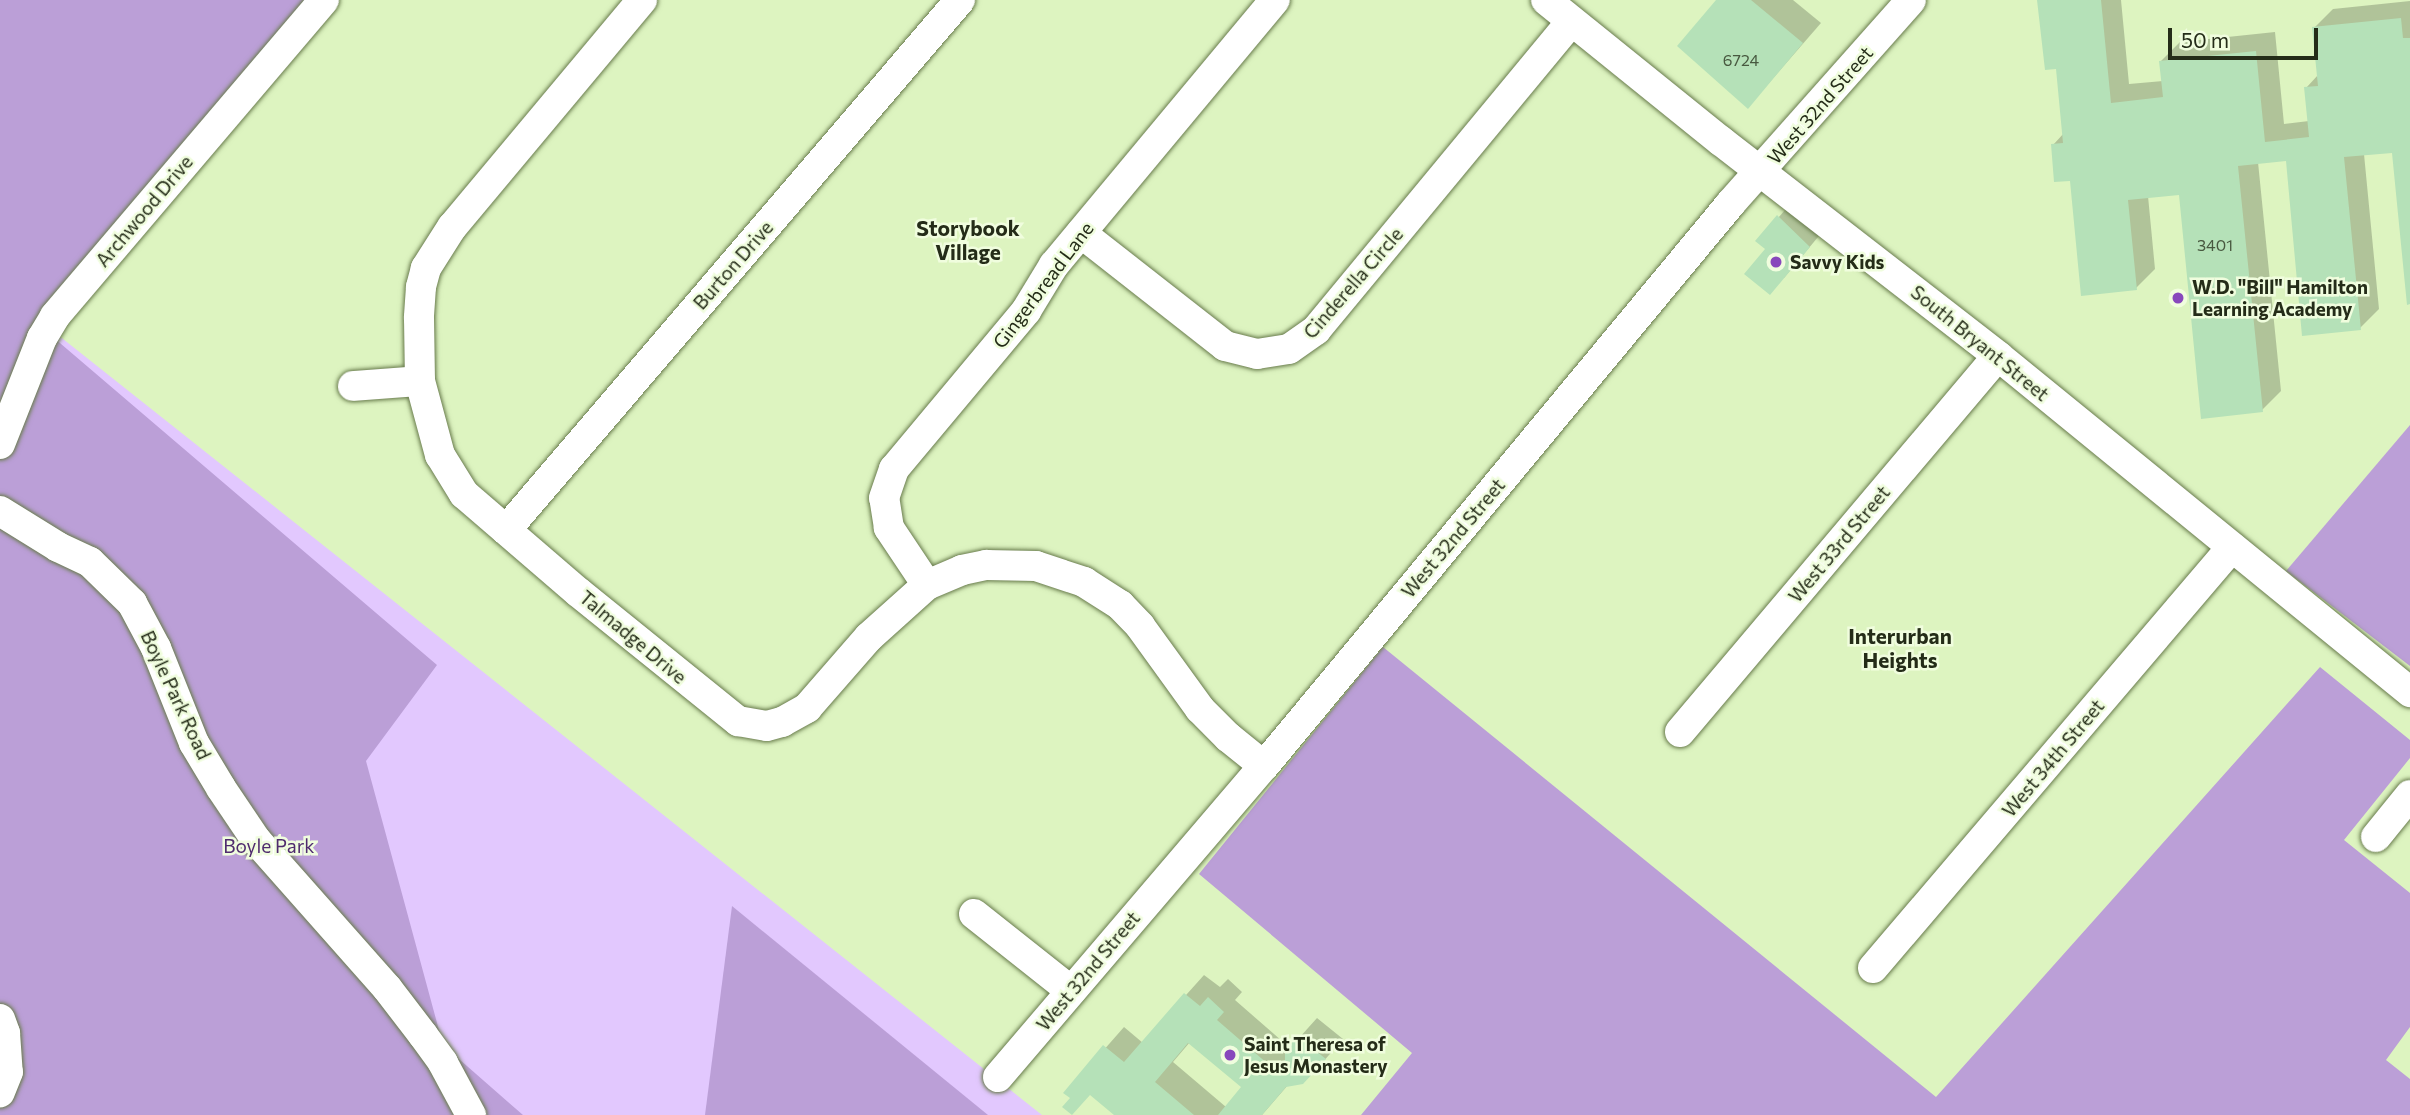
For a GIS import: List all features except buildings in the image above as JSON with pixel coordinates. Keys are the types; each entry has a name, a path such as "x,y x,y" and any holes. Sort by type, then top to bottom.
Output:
{"street":[{"name":"Archwood Drive","path":"0,444 42,338 55,316 324,0"},
{"name":"Talmadge Drive","path":"642,0 436,248 421,286 420,381 426,410 444,464 471,502 721,710 738,721 756,725 782,722 807,708 869,637 927,585 962,570 1011,564 1048,569 1084,582 1120,605 1140,626 1200,709 1227,737 1264,766"},
{"name":"Burton Drive","path":"506,530 960,0"},
{"name":"Gingerbread Lane","path":"927,585 904,555 889,528 885,506 887,483 894,469 1026,311 1054,265 1275,0"},
{"name":"South Bryant Street","path":"1546,0 1998,356 2410,692"},
{"name":"West 32nd Street","path":"998,1077 1264,766 1731,203 1911,0"},
{"name":"Cinderella Circle","path":"1082,233 1225,345 1257,354 1289,349 1316,330 1571,22"},
{"name":"West 33rd Street","path":"1680,732 1998,356"},
{"path":"353,386 420,381"},
{"name":"Boyle Park Road","path":"0,511 58,547 90,562 132,603 156,648 194,743 221,788 256,840 387,988 423,1035 443,1063 471,1115"},
{"name":"West 34th Street","path":"1873,968 2232,547"},
{"path":"2376,837 2410,795"},
{"path":"974,914 1071,991"},
{"path":"0,1019 5,1033 8,1072 0,1092"}],"green space":[{"name":"Boyle Park","path":"0,0 58,335 1042,1115 0,1115"},
{"name":"Boyle Park","path":"0,0 309,0 40,326 437,665 366,761 443,1045 523,1115 0,1115"},
{"path":"2410,425 2410,666 2286,571"},
{"path":"1383,647 1936,1097 2320,667 2410,740 2410,758 2344,840 2410,893 2410,1027 2386,1060 2410,1079 2410,1115 1361,1115 1412,1053 1199,874"},
{"path":"732,906 988,1115 705,1115"}],"place":[{"name":"Savvy Kids","path":"1776,262"},
{"name":"W.D. \"Bill\" Hamilton Learning Academy","path":"2178,298"},
{"name":"Saint Theresa of Jesus Monastery","path":"1230,1055"}],"district":[{"name":"Storybook Village","path":"968,240"},
{"name":"Interurban Heights","path":"1900,648"}]}
